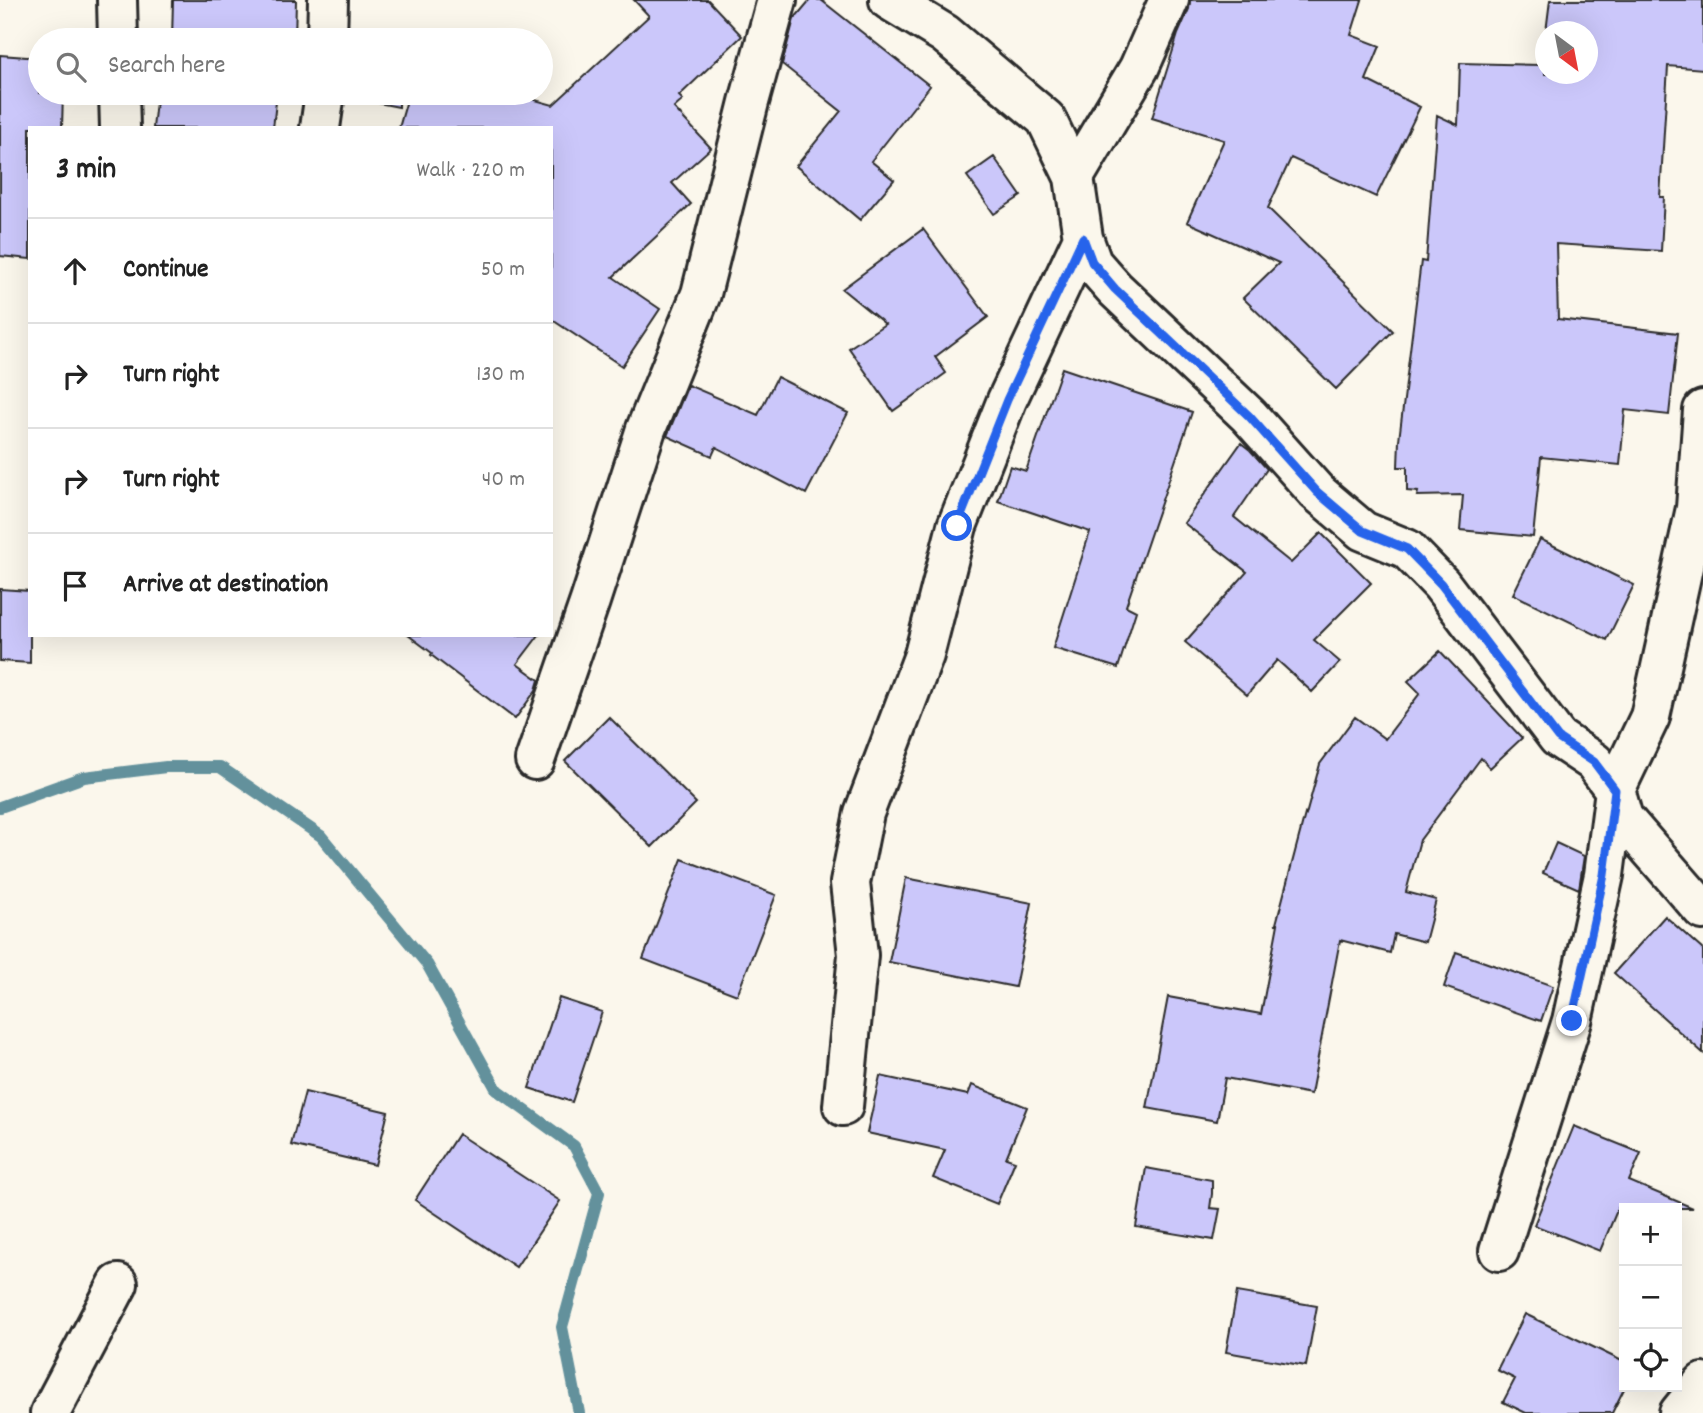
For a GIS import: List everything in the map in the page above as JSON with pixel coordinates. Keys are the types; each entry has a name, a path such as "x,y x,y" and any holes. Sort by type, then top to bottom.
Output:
{"street":[{"path":"117,0 118,28"},
{"path":"327,28 328,0"},
{"path":"535,760 646,429 701,294 777,0"},
{"path":"889,0 945,34 1046,119 1074,177 1083,238 1092,262 1115,289 1249,416 1317,492 1363,531 1407,549 1441,584 1558,738 1594,762 1615,790 1623,818 1703,910"},
{"path":"1074,177 1139,68 1169,0"},
{"path":"119,105 120,126"},
{"path":"320,126 323,105"},
{"path":"843,1106 859,955 850,883 864,813 924,655 957,526 1007,400 1083,238"},
{"path":"1499,1251 1572,1021 1604,875 1615,790 1650,717 1696,508 1703,411"},
{"path":"50,1413 118,1283"},
{"path":"1679,1413 1703,1383"}],"building":[{"path":"173,0 296,0 295,28 172,28"},
{"path":"634,0 708,0 742,36 679,96 683,100 674,108 711,148 672,183 691,204 613,277 660,309 622,366 553,320 553,126 400,126 406,105 553,105 649,16"},
{"path":"810,0 821,0 930,86 871,161 894,180 860,220 796,166 841,111 782,64 794,19"},
{"path":"1190,0 1362,0 1351,35 1380,46 1366,80 1420,107 1376,197 1291,158 1268,208 1393,331 1336,389 1243,298 1279,263 1187,222 1224,140 1152,118"},
{"path":"1550,0 1703,0 1703,69 1668,66 1660,197 1664,197 1661,251 1556,244 1558,319 1678,333 1669,415 1625,410 1620,465 1541,457 1533,537 1460,530 1463,495 1417,496 1418,492 1407,491 1407,467 1398,467 1421,261 1426,262 1437,115 1458,125 1460,63 1535,65 1535,84 1598,84 1598,21 1547,21"},
{"path":"0,55 28,57 28,105 63,105 62,126 28,126 28,259 0,256"},
{"path":"156,105 276,105 273,126 153,126"},
{"path":"994,157 1021,196 994,214 967,176"},
{"path":"923,229 988,317 935,357 946,373 893,411 849,348 885,324 842,289"},
{"path":"1062,368 1192,412 1126,606 1136,611 1118,668 1053,648 1090,532 998,501 1010,466 1026,471"},
{"path":"777,377 848,413 806,494 716,447 712,456 667,436 688,385 758,415"},
{"path":"1241,443 1267,469 1234,517 1291,563 1321,533 1371,583 1314,640 1340,662 1312,692 1277,660 1247,695 1185,642 1247,572 1184,523"},
{"path":"1540,539 1634,585 1607,640 1513,594"},
{"path":"0,589 28,591 30,663 0,661"},
{"path":"411,637 537,637 517,664 539,680 536,690 515,719 431,655 432,653"},
{"path":"1440,651 1522,738 1490,768 1481,758 1420,840 1406,892 1436,900 1425,942 1394,934 1390,953 1340,940 1311,1094 1225,1078 1217,1121 1147,1108 1168,997 1261,1014 1276,924 1320,764 1355,717 1385,739 1420,693 1408,681"},
{"path":"609,717 696,803 652,847 565,761"},
{"path":"1556,843 1584,856 1579,889 1543,873"},
{"path":"682,859 776,895 737,995 643,959"},
{"path":"906,878 1032,903 1015,987 889,962"},
{"path":"1665,916 1703,950 1703,1053 1614,973"},
{"path":"1456,952 1553,986 1541,1021 1444,987"},
{"path":"559,998 602,1012 572,1102 529,1088"},
{"path":"880,1076 968,1095 972,1085 1027,1107 1006,1158 1015,1161 997,1204 933,1178 945,1150 867,1133"},
{"path":"305,1092 388,1112 375,1165 291,1145"},
{"path":"1574,1126 1641,1153 1629,1181 1681,1203 1619,1203 1600,1251 1534,1225"},
{"path":"458,1134 560,1201 516,1267 415,1200"},
{"path":"1146,1168 1212,1180 1210,1208 1220,1209 1214,1240 1136,1227"},
{"path":"1237,1292 1317,1306 1306,1366 1226,1352"},
{"path":"1525,1314 1619,1360 1619,1392 1622,1392 1612,1413 1526,1413 1503,1402 1515,1379 1497,1370"}],"waterway":[{"path":"0,807 84,777 166,767 220,767 321,836 427,964 497,1090 574,1146 599,1193 562,1327 579,1413"}],"route":[{"path":"957,526 1007,400 1083,238 1092,262 1115,289 1249,416 1317,492 1363,531 1407,549 1441,584 1558,738 1594,762 1615,790 1604,875 1572,1021"}]}
